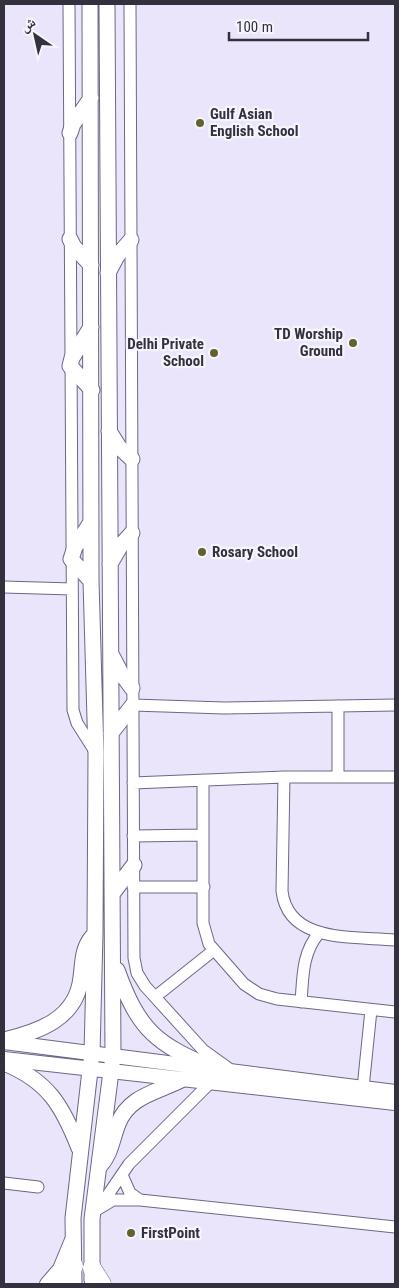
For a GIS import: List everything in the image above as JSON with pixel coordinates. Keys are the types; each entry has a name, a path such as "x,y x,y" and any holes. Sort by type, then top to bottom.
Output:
{"main road":[{"path":"74,1284 74,1200 88,1069 92,1053 95,934 96,754 91,581 90,4"},
{"path":"102,1284 92,1276 97,1169 113,1056 107,4"},
{"path":"107,23 119,4"},
{"path":"70,133 72,124 91,97"},
{"path":"70,239 74,248 91,264"},
{"path":"108,274 118,256 131,240"},
{"path":"92,326 72,358 70,366 92,390"},
{"path":"109,431 123,451 132,459"},
{"path":"91,581 72,559 75,547 92,521"},
{"path":"110,565 121,544 132,533"},
{"path":"110,651 121,673 132,688"},
{"path":"111,734 133,705"},
{"path":"112,894 134,865"},
{"path":"4,1041 39,1031 63,1015 78,989 85,948 95,934"},
{"path":"113,958 129,1001 148,1030 168,1048 213,1076"},
{"path":"4,1061 27,1074 47,1089 62,1109 80,1150"},
{"path":"97,1169 106,1158 120,1119 128,1108 144,1096 163,1090 183,1079"},
{"path":"60,1284 74,1266"}],"street":[{"path":"70,4 70,366 73,710 77,723 96,754"},
{"path":"130,4 132,688 135,966 141,980 203,1050 234,1072"},
{"path":"4,587 72,589"},
{"path":"133,705 224,708 395,705"},
{"path":"338,706 338,777"},
{"path":"133,782 284,777 395,777"},
{"path":"284,777 283,899 286,907 296,921 319,933 395,940"},
{"path":"203,780 204,930 214,950 252,990 268,997 395,1012"},
{"path":"133,836 203,835"},
{"path":"134,887 204,887"},
{"path":"301,1002 305,958 310,944 319,933"},
{"path":"155,997 214,950"},
{"path":"363,1088 372,1010"},
{"path":"4,1041 113,1056 213,1076 395,1103"},
{"path":"4,1061 183,1079 234,1072 395,1092"},
{"path":"95,1214 134,1159 213,1076"},
{"path":"122,1175 130,1193 140,1200"},
{"path":"4,1182 38,1187"},
{"path":"95,1214 113,1200 140,1200 395,1227"},
{"path":"47,1284 60,1269 73,1237"}],"place":[{"name":"Gulf Asian English School","path":"200,123"},
{"name":"TD Worship Ground","path":"353,343"},
{"name":"Delhi Private School","path":"214,353"},
{"name":"Rosary School","path":"202,552"},
{"name":"FirstPoint","path":"131,1233"}]}
